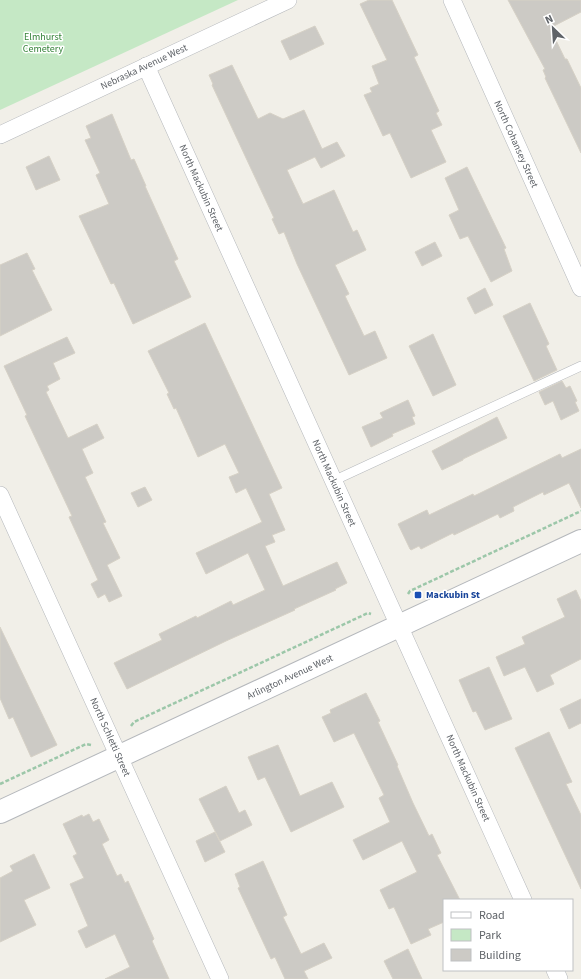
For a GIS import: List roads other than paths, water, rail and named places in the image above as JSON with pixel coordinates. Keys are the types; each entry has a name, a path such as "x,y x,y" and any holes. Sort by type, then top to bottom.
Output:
{"street":[{"name":"Nebraska Avenue West","path":"0,135 288,0"},
{"name":"North Cohansey Street","path":"452,0 581,288"},
{"name":"North Mackubin Street","path":"146,66 523,899"},
{"name":"North Schletti Street","path":"0,495 220,979"},
{"name":"Arlington Avenue West","path":"0,812 581,541"}],"lane":[{"path":"333,482 581,366"}],"place":[{"name":"Mackubin St","path":"418,595"}],"park label":[{"name":"Elmhurst Cemetery","path":"43,42"}]}
